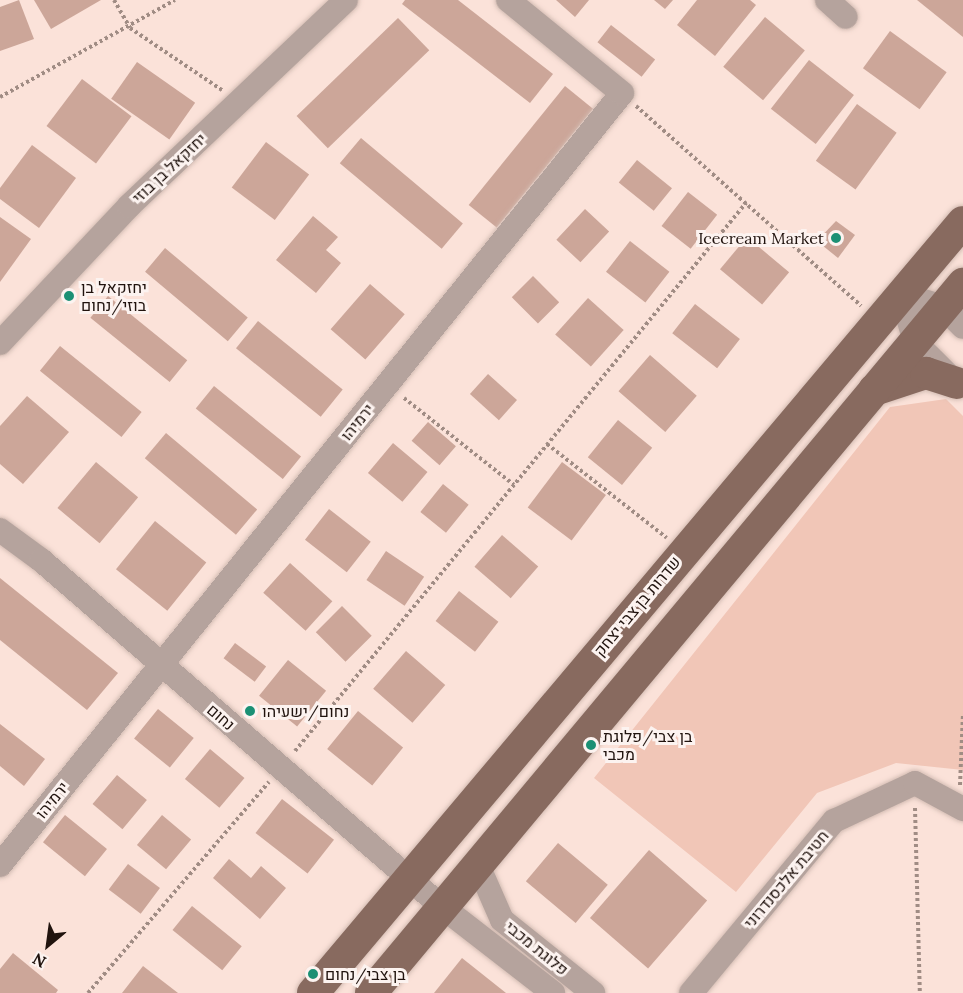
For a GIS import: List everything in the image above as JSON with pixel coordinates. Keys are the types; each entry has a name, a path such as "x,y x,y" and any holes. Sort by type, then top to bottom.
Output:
{"main road":[{"name":"שדרות בן צבי יצחק","path":"313,993 409,876 963,222"},
{"path":"371,993 441,906 915,342 953,317 963,284"},
{"path":"873,391 926,373 959,387"}],"street":[{"name":"יחזקאל בן בוזי","path":"0,343 129,206 346,0"},
{"path":"508,0 622,93"},
{"path":"827,0 846,17"},
{"name":"ירמיהו","path":"0,865 622,93"},
{"path":"901,294 953,317"},
{"path":"901,294 915,342 959,387"},
{"name":"נחום","path":"0,530 409,876 441,906"},
{"path":"915,783 961,808"},
{"name":"חטיבת אלכסנדרוני","path":"691,993 834,821 915,783"},
{"name":"פלוגת מכבי","path":"477,863 502,920 593,993"},
{"name":"פלוגת מכבי","path":"441,906 553,993"}],"path":[{"path":"114,0 130,28 239,101"},
{"path":"0,97 130,28 175,0"},
{"path":"622,93 878,321"},
{"path":"88,993 281,768 746,203"},
{"path":"387,385 514,485"},
{"path":"547,444 684,551"},
{"path":"961,808 963,714"},
{"path":"915,783 920,993"}],"shaded area":[{"path":"946,399 963,416 963,770 896,763 817,793 736,892 594,778 890,407"}],"building":[{"path":"19,0 34,39 0,51 0,7"},
{"path":"34,0 101,0 51,29"},
{"path":"405,0 458,0 553,74 530,103 402,4"},
{"path":"556,0 589,0 575,17"},
{"path":"654,0 673,0 665,9"},
{"path":"697,0 750,0 756,5 715,56 677,25"},
{"path":"917,0 963,0 963,37"},
{"path":"765,17 805,50 763,100 723,67"},
{"path":"398,18 429,50 328,148 297,116"},
{"path":"611,25 655,59 642,77 597,42"},
{"path":"890,31 947,72 920,109 863,68"},
{"path":"809,60 854,95 816,144 771,109"},
{"path":"137,62 195,103 169,140 111,99"},
{"path":"82,79 132,116 96,163 46,126"},
{"path":"565,86 593,109 497,228 469,205"},
{"path":"857,104 897,133 855,189 816,161"},
{"path":"361,138 463,223 442,249 340,163"},
{"path":"266,142 309,174 275,220 232,188"},
{"path":"32,145 76,178 39,228 0,199 0,188"},
{"path":"637,160 672,188 654,211 619,183"},
{"path":"688,192 717,215 691,249 662,226"},
{"path":"585,209 609,232 580,262 556,240"},
{"path":"313,216 338,237 326,250 341,263 316,293 276,260"},
{"path":"0,217 31,239 0,282"},
{"name":"Icecream Market","path":"836,221 855,235 838,258 817,241"},
{"path":"747,237 789,272 762,305 720,269"},
{"path":"630,241 669,272 645,303 606,272"},
{"path":"165,248 248,317 228,341 145,272"},
{"path":"533,276 559,302 538,323 512,297"},
{"path":"370,284 405,314 365,359 331,329"},
{"path":"108,296 187,360 170,382 90,318"},
{"path":"588,298 624,330 591,367 555,334"},
{"path":"695,304 740,339 717,368 672,333"},
{"path":"258,321 343,390 321,417 236,348"},
{"path":"60,346 142,412 121,437 40,371"},
{"path":"650,355 697,396 665,432 619,391"},
{"path":"488,374 517,400 499,420 470,394"},
{"path":"214,386 301,456 283,479 196,409"},
{"path":"27,396 69,432 23,484 0,464 0,426"},
{"path":"618,420 652,448 622,485 588,457"},
{"path":"428,422 456,446 440,465 412,441"},
{"path":"166,433 257,509 236,535 145,458"},
{"path":"393,443 427,472 402,502 368,473"},
{"path":"96,462 138,497 100,543 57,508"},
{"path":"562,462 606,495 572,541 528,508"},
{"path":"443,484 469,505 446,533 420,512"},
{"path":"329,509 371,542 347,572 305,540"},
{"path":"155,521 206,563 167,611 116,569"},
{"path":"502,535 538,566 511,598 474,567"},
{"path":"386,551 424,577 405,606 366,580"},
{"path":"290,563 332,601 306,631 263,593"},
{"path":"0,578 118,673 87,710 0,640"},
{"path":"459,591 498,622 475,652 436,621"},
{"path":"342,606 372,636 346,662 316,632"},
{"path":"235,643 266,666 255,682 224,658"},
{"path":"406,651 445,685 412,723 373,689"},
{"path":"288,660 326,691 297,727 259,696"},
{"path":"158,709 194,738 170,767 134,739"},
{"path":"358,711 403,748 372,786 327,749"},
{"path":"0,724 45,759 24,786 0,766"},
{"path":"210,749 244,778 219,808 185,779"},
{"path":"117,775 147,800 122,829 93,804"},
{"path":"282,799 334,840 308,874 256,833"},
{"path":"65,815 107,849 85,876 43,842"},
{"path":"162,815 191,839 166,869 137,845"},
{"path":"558,843 608,885 576,923 526,881"},
{"path":"649,850 707,901 648,968 590,918"},
{"path":"229,859 251,878 261,866 286,888 260,919 213,878"},
{"path":"128,864 160,888 141,914 109,890"},
{"path":"192,906 242,946 222,970 172,930"},
{"path":"13,953 58,990 56,993 0,993 0,969"},
{"path":"462,958 506,993 434,993"},
{"path":"143,966 178,993 122,993"}],"place":[{"name":"Icecream Market","path":"836,238"},
{"name":"יחזקאל בן בוזי/נחום","path":"69,296"},
{"name":"נחום/ישעיהו","path":"250,711"},
{"name":"בן צבי/פלוגת מכבי","path":"591,745"},
{"name":"בן צבי/נחום","path":"313,974"}]}
